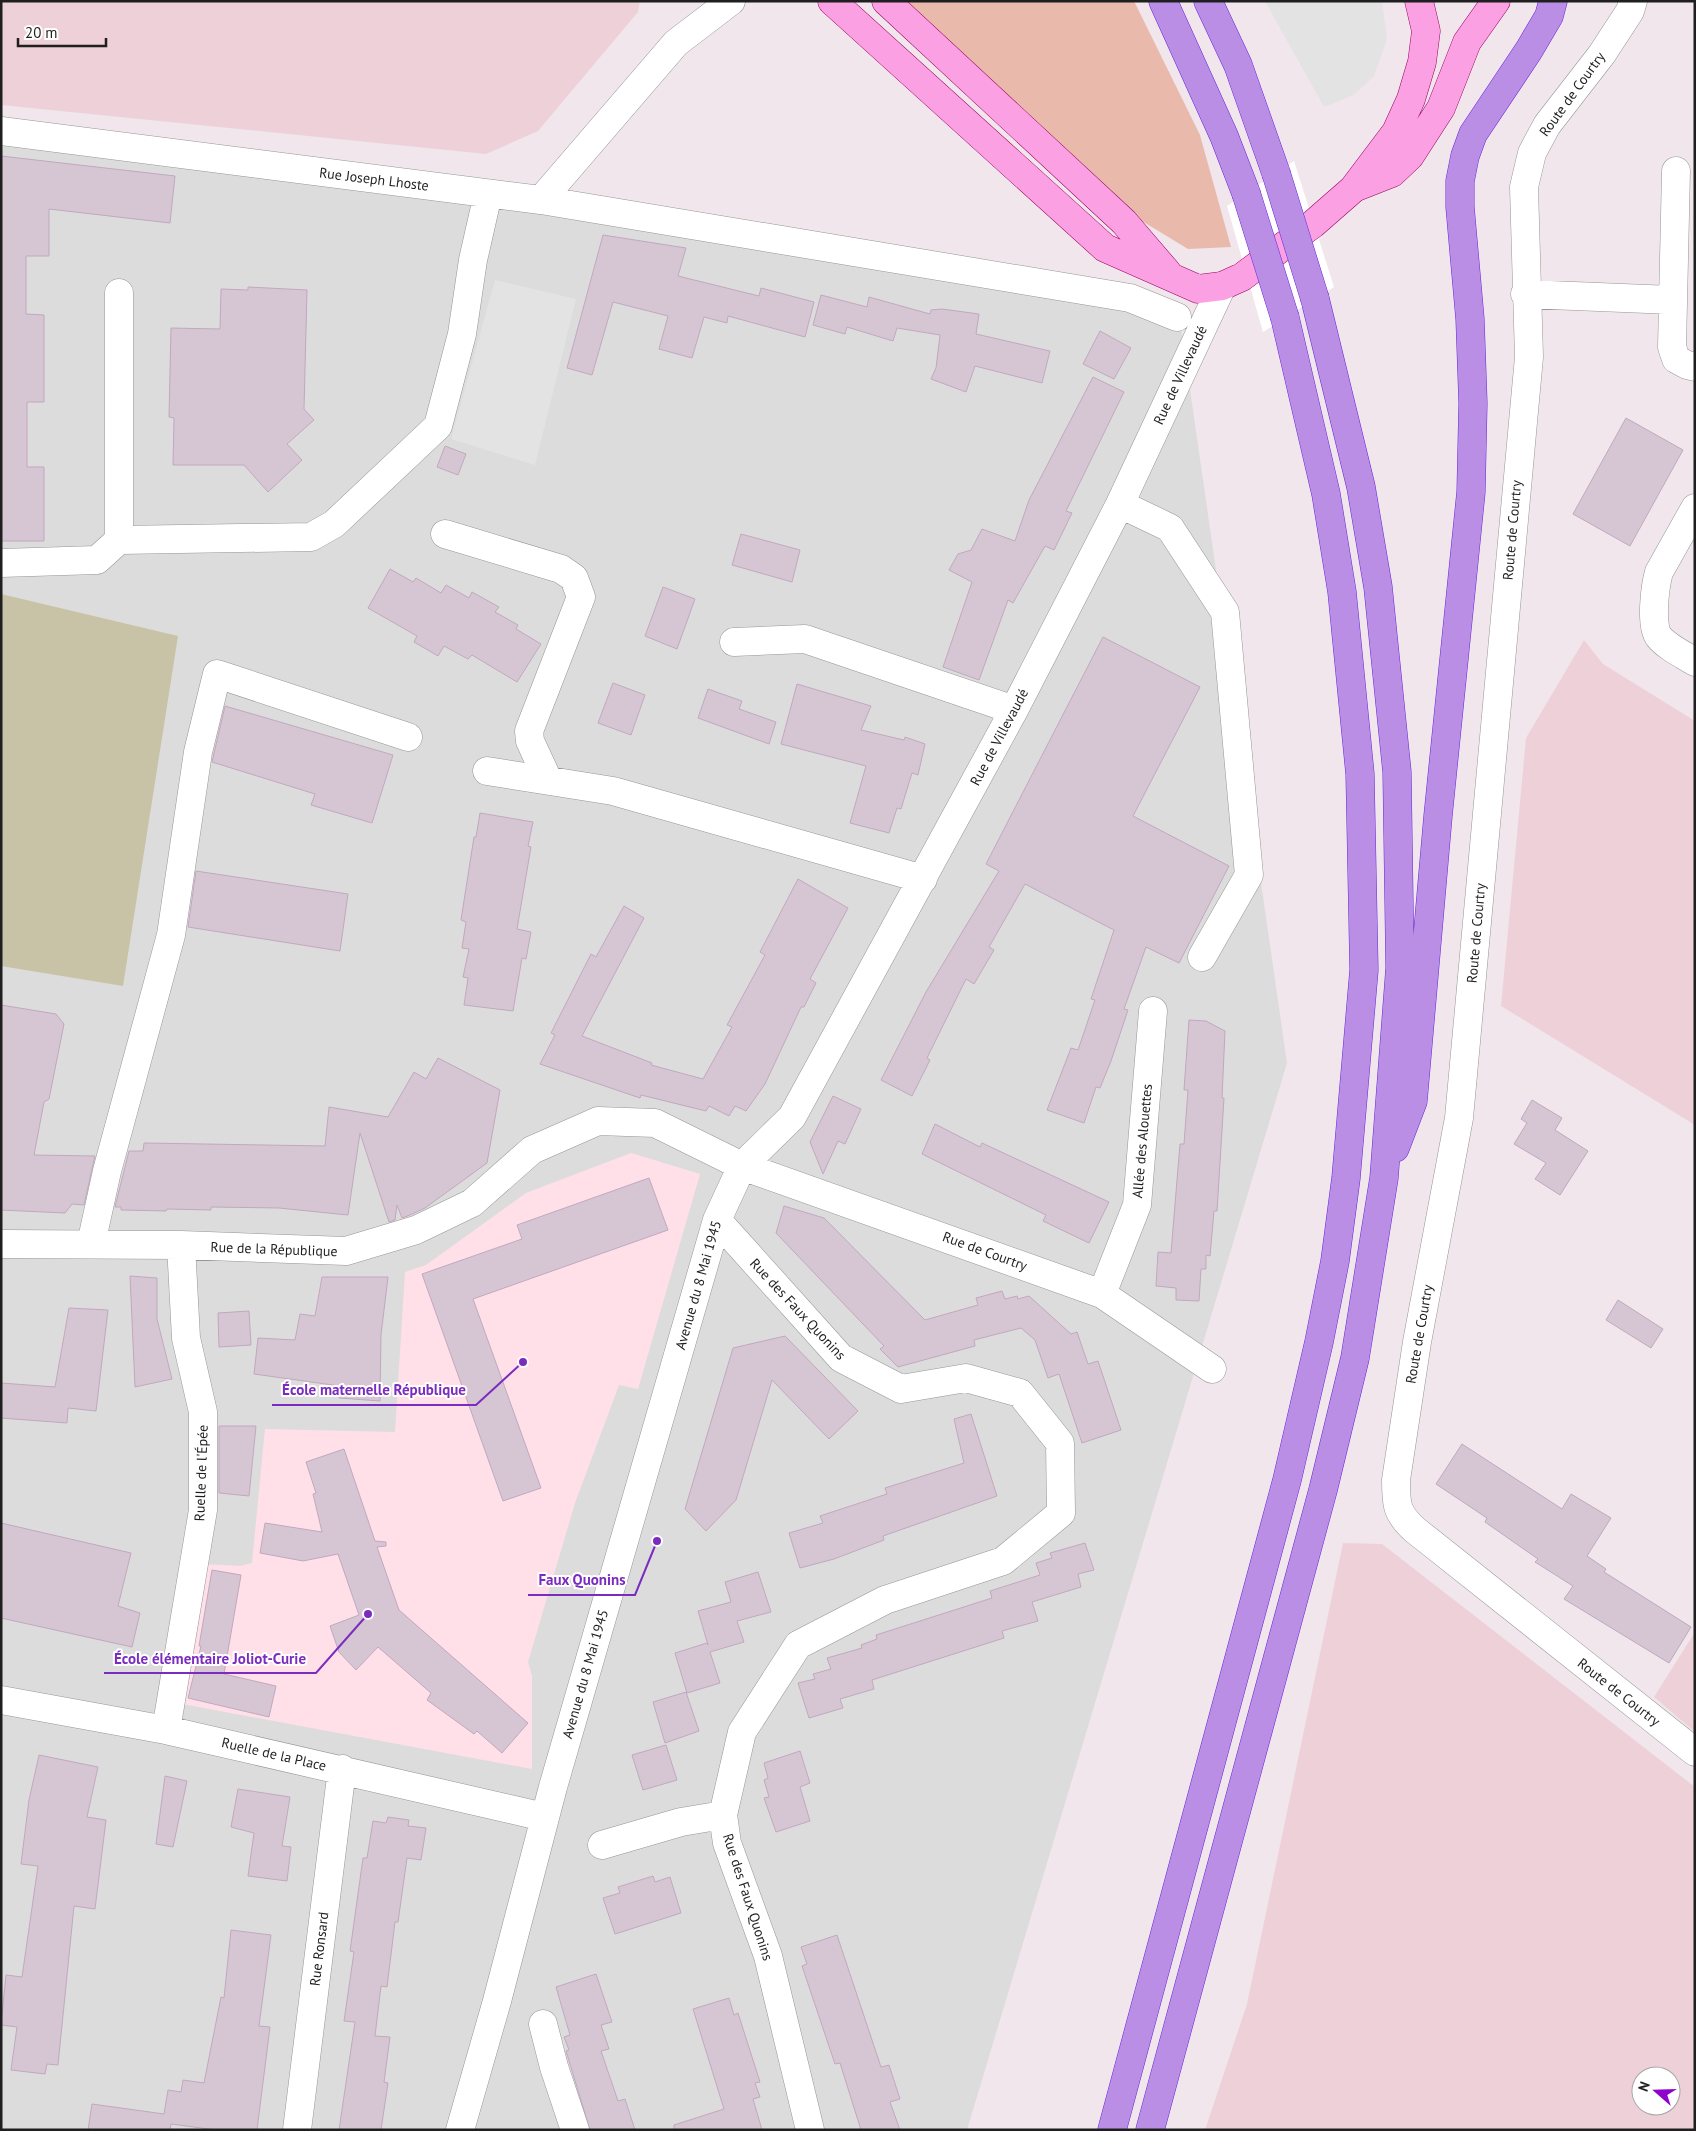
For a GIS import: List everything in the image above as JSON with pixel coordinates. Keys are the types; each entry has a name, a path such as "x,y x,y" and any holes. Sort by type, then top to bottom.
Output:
{"highway":[{"path":"1112,2130 1287,1480 1323,1324 1335,1261 1346,1178 1364,970 1360,774 1342,592 1326,494 1285,318 1246,193 1224,136 1163,1"},
{"path":"1150,2130 1327,1472 1355,1358 1384,1178 1400,968 1396,772 1379,597 1362,496 1314,299 1276,173 1238,65 1208,1"},
{"path":"1384,1178 1413,1100 1439,806 1471,492 1473,403 1470,319 1460,206 1460,181 1465,156 1473,134 1529,50 1549,16 1553,1"}],"main road":[{"path":"832,1 1106,248 1198,289 1222,286 1242,277 1313,224 1353,189 1396,132 1411,100 1422,62 1426,31 1419,1"},
{"path":"886,1 1124,222 1173,279"},
{"path":"1353,189 1392,172 1410,156 1441,108 1468,42 1496,1"}],"street":[{"path":"676,43 698,1"},
{"path":"540,200 676,43 731,1"},
{"name":"Route de Courtry","path":"1633,1 1630,11 1602,54 1547,125 1532,154 1524,187 1525,294 1529,357 1458,1118 1417,1342 1396,1480 1396,1500 1402,1518 1415,1530 1695,1752"},
{"name":"Rue Joseph Lhoste","path":"1,131 540,200 1130,298 1177,318"},
{"path":"1676,172 1672,347 1676,359 1687,365 1695,366"},
{"path":"1,563 97,560 119,540 311,537 334,524 438,426 462,334 473,260 488,194"},
{"name":"Rue de Villevaudé","path":"742,1166 792,1117 923,879 1014,710 1120,504 1222,286"},
{"path":"119,293 119,540"},
{"path":"1525,294 1672,300"},
{"path":"1120,504 1170,528 1225,612 1249,875 1202,957"},
{"path":"1695,508 1659,572 1655,583 1654,630 1660,639 1695,662"},
{"path":"445,534 561,569 574,578 581,597 529,731 530,741 548,780"},
{"path":"734,642 805,639 1014,710"},
{"path":"91,1244 107,1171 171,935 198,752 217,674 408,737"},
{"path":"487,771 613,791 923,879"},
{"name":"Allée des Alouettes","path":"1102,1294 1137,1205 1153,1011"},
{"name":"Rue de la République","path":"1,1244 91,1244 346,1251 416,1230 472,1203 532,1150 598,1121 655,1123 742,1166"},
{"name":"Avenue du 8 Mai 1945","path":"460,2130 497,2001 544,1817 717,1220 742,1166"},
{"name":"Rue de Courtry","path":"742,1166 1102,1294 1212,1369"},
{"name":"Rue des Faux Quonins","path":"717,1220 841,1358 901,1388 966,1378 1020,1393 1060,1443 1061,1513 1003,1561 885,1600 798,1645 742,1732 723,1815 727,1843 768,1956 810,2130"},
{"name":"Ruelle de l'Épée","path":"166,1730 203,1510 203,1412 186,1338 182,1246"},
{"name":"Ruelle de la Place","path":"2,1708 166,1730 544,1817"},
{"name":"Rue Ronsard","path":"297,2130 342,1769"},
{"path":"602,1845 681,1822 723,1815"},
{"path":"543,2024 554,2067 575,2130"}],"shaded area":[{"path":"1,1 640,1 638,12 538,131 486,154 1,105"},
{"path":"907,1 1134,1 1200,135 1231,247 1188,249 1142,221"},
{"path":"1265,1 1382,1 1387,39 1374,76 1354,95 1324,107"},
{"path":"1,123 1179,313 1287,1063 967,2130 1,2130"},
{"path":"495,280 576,299 535,465 451,439"},
{"path":"1,594 178,636 123,986 1,966"},
{"path":"1584,640 1603,664 1695,721 1695,1125 1501,1006 1526,738"},
{"path":"631,1153 700,1174 638,1389 619,1385 575,1503 528,1662 532,1676 532,1769 177,1703 202,1564 240,1566 252,1563 265,1429 395,1432 405,1272 426,1265 526,1193"},
{"path":"1343,1543 1382,1544 1695,1787 1695,2130 1205,2130 1247,2004"},
{"path":"1695,1632 1695,1732 1654,1697"}],"pier":[{"path":"1294,161 1334,287 1263,332 1227,206"}],"building":[{"path":"1,156 175,176 170,223 49,209 49,256 26,256 26,314 44,315 44,402 27,402 27,467 44,467 44,541 1,541"},
{"path":"603,235 686,248 678,276 759,296 761,288 814,302 805,337 728,316 727,323 704,317 692,358 659,349 668,316 613,302 592,375 567,368"},
{"path":"248,287 307,290 304,409 314,420 287,444 302,460 268,492 244,465 173,465 174,418 169,417 171,328 220,329 221,289 248,290"},
{"path":"821,295 867,307 869,297 930,314 931,310 942,309 979,314 976,334 1050,351 1042,383 975,366 966,392 931,379 936,368 940,335 897,328 893,341 847,327 845,334 813,325"},
{"path":"1100,331 1131,348 1114,379 1083,364"},
{"path":"1093,377 1124,392 1066,511 1072,513 1054,550 1045,546 1013,603 1008,600 979,680 943,667 972,582 949,570 958,554 971,550 982,529 1015,541 1029,500"},
{"path":"1626,418 1683,450 1630,546 1573,514"},
{"path":"445,446 466,454 458,475 437,467"},
{"path":"741,534 800,550 792,582 732,565"},
{"path":"390,569 413,582 416,578 441,593 446,585 469,598 472,592 499,607 495,612 518,625 516,629 541,644 517,682 472,655 468,659 444,646 438,656 414,642 417,636 368,608"},
{"path":"663,587 695,599 677,649 645,636"},
{"path":"1103,637 1200,687 1133,816 1229,866 1179,963 1146,947 1124,1009 1128,1010 1111,1061 1100,1088 1096,1087 1084,1123 1047,1110 1071,1048 1078,1050 1095,1000 1091,999 1114,930 1025,884 989,947 994,950 974,984 966,979 927,1058 930,1060 912,1096 881,1080 926,992 999,871 986,864"},
{"path":"613,683 645,695 631,735 598,723"},
{"path":"797,684 871,706 861,730 904,740 905,737 925,744 918,775 912,773 901,809 897,808 889,833 850,823 866,766 781,744"},
{"path":"708,689 742,701 739,709 776,722 769,744 698,718"},
{"path":"225,706 393,755 372,823 311,805 315,794 212,762"},
{"path":"480,813 533,822 528,846 531,847 517,929 531,932 526,959 522,958 513,1011 464,1005 468,978 463,977 469,949 462,948 466,922 461,920 474,837 476,837"},
{"path":"196,871 348,894 340,951 188,927"},
{"path":"798,879 848,908 810,979 816,983 804,1007 801,1007 765,1084 746,1111 735,1106 729,1116 709,1106 706,1111 641,1095 640,1098 540,1064 555,1035 551,1033 591,954 596,957 624,906 644,918 582,1036 652,1063 651,1065 703,1079 732,1027 727,1025 765,955 760,952"},
{"path":"1,1005 56,1014 64,1024 49,1099 44,1102 34,1155 95,1156 84,1205 72,1204 65,1213 1,1210"},
{"path":"1189,1020 1206,1021 1225,1031 1222,1098 1224,1098 1217,1211 1214,1211 1210,1256 1206,1255 1206,1269 1201,1269 1199,1301 1176,1300 1176,1288 1156,1286 1158,1252 1171,1253 1180,1144 1184,1144 1188,1090 1184,1090"},
{"path":"438,1058 500,1090 487,1163 425,1208 410,1215 402,1218 397,1205 395,1220 389,1222 360,1133 348,1215 279,1208 211,1207 211,1210 167,1209 166,1211 121,1210 121,1207 115,1207 129,1151 143,1151 144,1143 325,1146 329,1107 388,1117 414,1072 426,1079"},
{"path":"833,1096 861,1109 845,1144 838,1141 823,1174 810,1142"},
{"path":"1532,1100 1562,1118 1555,1130 1588,1151 1560,1195 1535,1179 1546,1163 1514,1144 1527,1123 1521,1119"},
{"path":"935,1124 980,1147 982,1143 1109,1202 1089,1243 1043,1221 1046,1215 922,1154"},
{"path":"649,1178 668,1230 473,1299 541,1488 503,1501 422,1274 522,1239 517,1225"},
{"path":"784,1206 824,1218 925,1320 978,1305 976,1298 1002,1291 1005,1299 1017,1296 1018,1299 1029,1296 1071,1334 1077,1332 1088,1364 1098,1361 1121,1430 1082,1443 1059,1374 1048,1378 1035,1340 1021,1328 974,1340 975,1346 898,1367 880,1349 884,1346 776,1233"},
{"path":"130,1276 157,1278 157,1319 172,1379 135,1387"},
{"path":"322,1277 388,1277 381,1335 380,1401 339,1398 340,1386 254,1374 258,1338 295,1340 300,1314 315,1316"},
{"path":"1618,1300 1663,1329 1651,1348 1606,1320"},
{"path":"69,1308 108,1310 96,1411 68,1408 67,1423 1,1418 1,1383 55,1387"},
{"path":"249,1311 251,1345 219,1347 218,1313"},
{"path":"785,1336 858,1411 829,1439 772,1380 736,1500 706,1531 685,1509 733,1348"},
{"path":"971,1414 997,1496 883,1536 884,1540 834,1559 800,1568 789,1533 823,1523 820,1516 887,1494 885,1488 964,1463 954,1419"},
{"path":"219,1426 256,1426 249,1496 219,1493"},
{"path":"1462,1444 1562,1509 1571,1494 1611,1518 1587,1556 1606,1569 1604,1572 1691,1627 1669,1663 1564,1599 1573,1586 1535,1562 1538,1559 1485,1522 1487,1518 1436,1484"},
{"path":"344,1449 375,1541 386,1542 386,1546 377,1547 399,1610 528,1723 502,1753 477,1731 474,1734 427,1700 431,1693 378,1647 356,1670 339,1652 330,1626 359,1615 338,1554 303,1561 260,1553 265,1523 322,1532 313,1494 316,1493 306,1462"},
{"path":"1,1523 131,1553 118,1606 140,1613 132,1647 1,1618"},
{"path":"1085,1543 1094,1570 1078,1574 1081,1587 1032,1602 1038,1621 1002,1631 1004,1638 872,1680 874,1689 840,1699 843,1708 809,1718 798,1683 815,1679 813,1674 831,1669 827,1658 862,1648 861,1645 877,1639 876,1635 992,1598 990,1591 1040,1575 1036,1563 1052,1558 1050,1553"},
{"path":"212,1570 241,1575 224,1674 276,1686 269,1717 188,1698 201,1646 199,1646"},
{"path":"758,1572 771,1612 737,1621 744,1642 710,1652 720,1683 687,1693 675,1653 707,1643 708,1645 698,1611 731,1602 725,1582"},
{"path":"686,1692 699,1731 665,1743 653,1702"},
{"path":"666,1745 677,1780 643,1790 632,1755"},
{"path":"800,1751 810,1783 800,1787 810,1821 776,1832 764,1798 769,1797 764,1780 768,1778 764,1763"},
{"path":"39,1755 98,1767 87,1817 106,1820 95,1909 74,1906 58,2065 47,2064 45,2074 11,2070 17,2027 1,2025 6,1975 22,1977 38,1866 21,1864 29,1800"},
{"path":"165,1776 187,1781 173,1847 156,1844"},
{"path":"238,1789 290,1797 282,1846 291,1847 287,1881 248,1876 254,1833 231,1827"},
{"path":"388,1817 409,1820 408,1826 426,1828 421,1860 407,1858 398,1922 395,1922 387,1987 381,1986 375,2036 390,2037 384,2082 388,2083 381,2130 339,2130 355,2022 344,2021 354,1952 350,1951 363,1858 367,1858 373,1821 386,1823"},
{"path":"653,1876 655,1882 670,1877 681,1913 615,1934 603,1898 620,1893 618,1887"},
{"path":"231,1930 271,1935 259,2026 270,2027 257,2130 216,2130 171,2124 170,2130 88,2130 92,2104 164,2114 168,2090 181,2092 183,2080 204,2083 221,1997 224,1998"},
{"path":"837,1935 881,2067 889,2065 900,2099 890,2102 900,2130 861,2130 840,2063 835,2064 802,1966 807,1964 801,1947"},
{"path":"596,1974 612,2022 601,2025 609,2049 601,2051 618,2101 625,2099 635,2130 590,2130 566,2051 569,2050 564,2037 570,2035 556,1987"},
{"path":"729,1998 734,2015 738,2013 760,2082 755,2083 760,2097 753,2099 762,2130 674,2130 674,2125 724,2109 693,2009"}],"place":[{"name":"École maternelle République","path":"523,1362"},
{"name":"Faux Quonins","path":"657,1541"},
{"name":"École élémentaire Joliot-Curie","path":"368,1614"}]}
